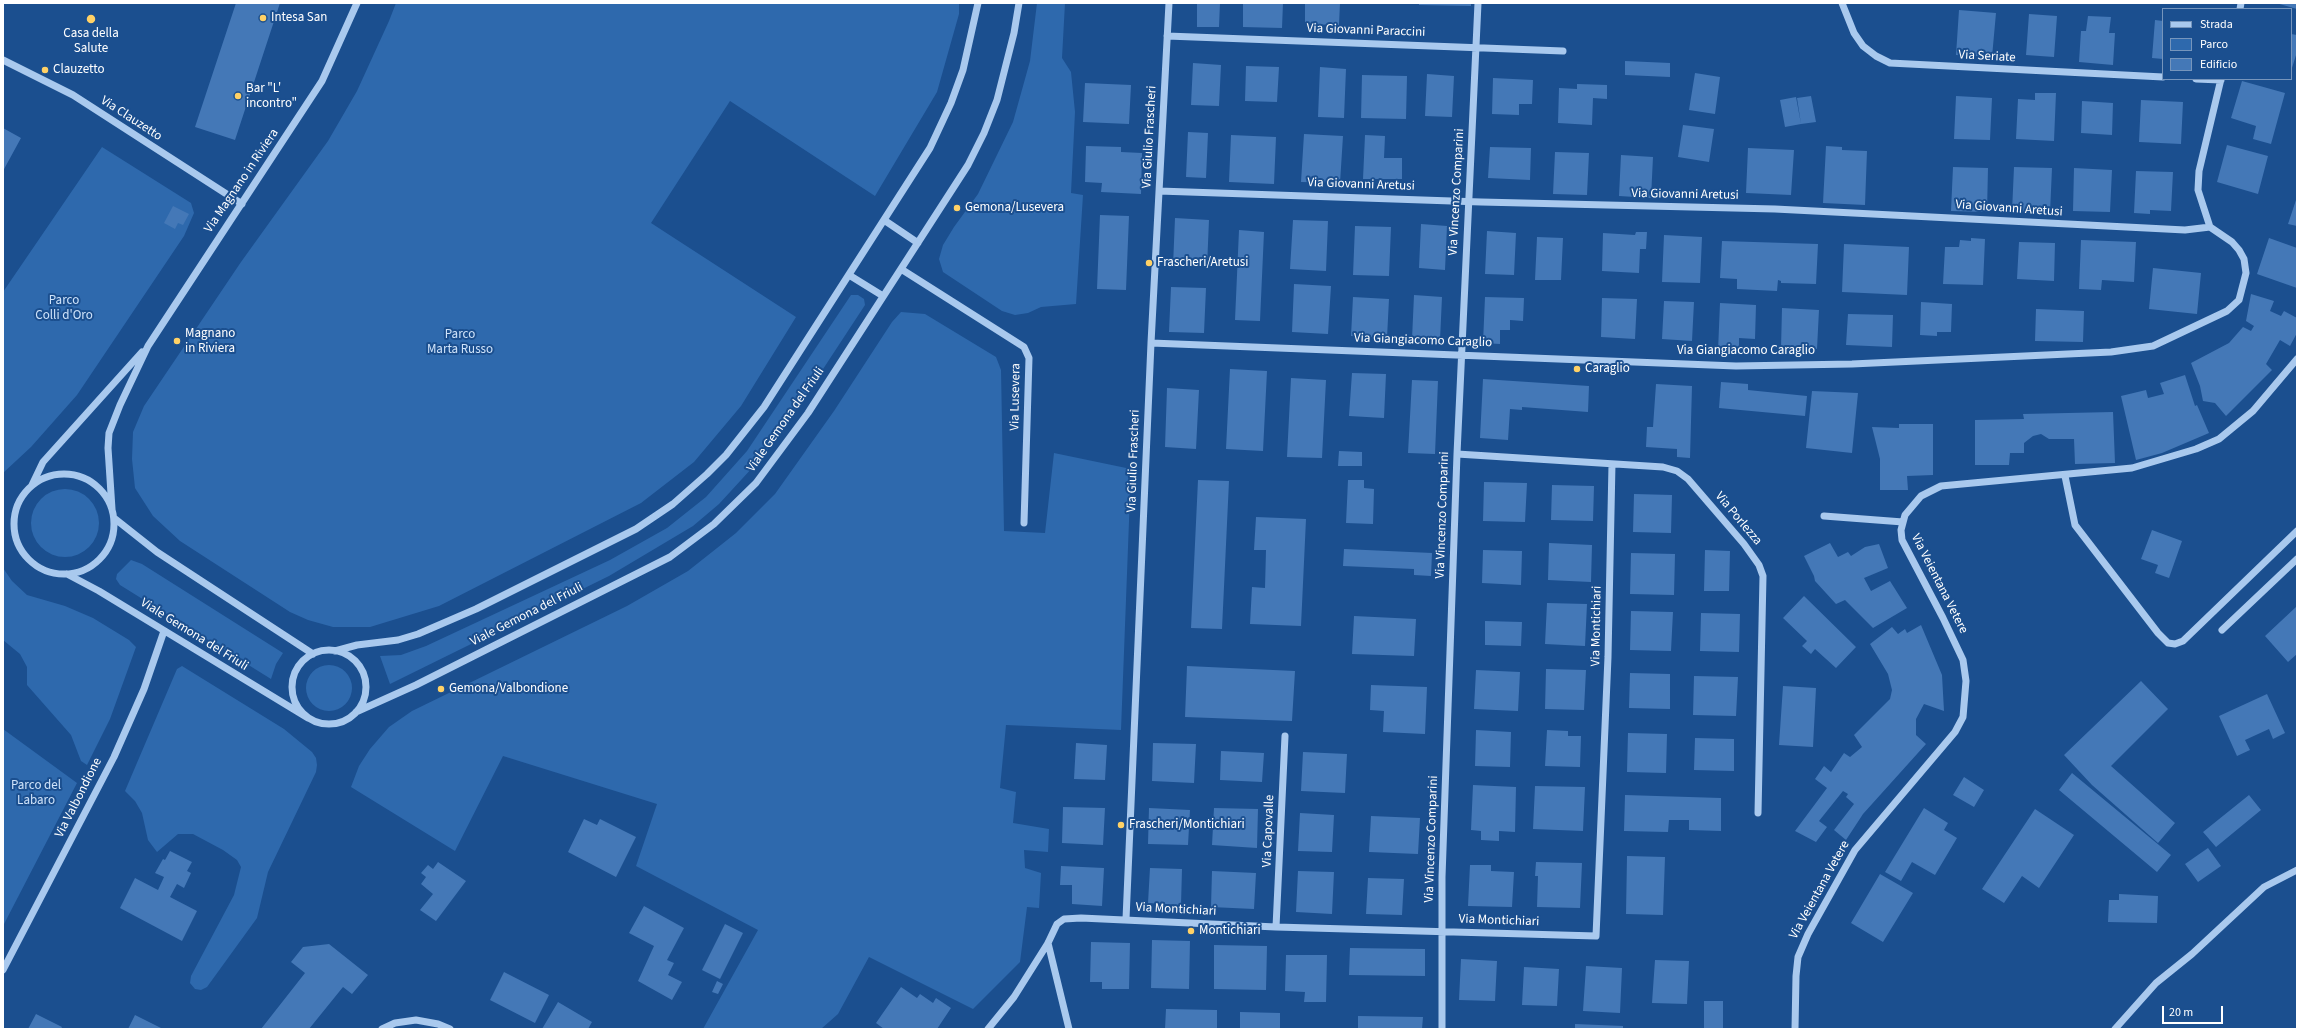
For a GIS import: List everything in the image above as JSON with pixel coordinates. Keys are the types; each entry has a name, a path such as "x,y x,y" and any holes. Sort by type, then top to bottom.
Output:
{"street":[{"name":"Via Magnano in Riviera","path":"112,509 108,448 109,433 120,405 148,346 322,81 357,3"},
{"name":"Viale Gemona del Friuli","path":"336,651 357,645 398,640 445,623 608,544 673,504 707,474 748,428 768,401 921,163 949,108 963,70 978,3"},
{"name":"Viale Gemona del Friuli","path":"356,712 416,685 650,568 687,545 714,524 743,497 776,459 808,414 968,165 984,133 997,100 1006,66 1019,3"},
{"name":"Via Giulio Frascheri","path":"1126,919 1151,343 1169,3"},
{"name":"Via Vincenzo Comparini","path":"1442,1029 1442,931 1457,454 1478,3"},
{"name":"Via Seriate","path":"1842,3 1854,33 1863,46 1876,56 1890,63 2162,77"},
{"name":"Via Giovanni Paraccini","path":"1167,36 1563,51"},
{"name":"Via Clauzetto","path":"3,60 72,96 242,204"},
{"path":"2210,227 2198,190 2199,171 2221,80"},
{"name":"Via Giovanni Aretusi","path":"1159,191 1798,210 1923,215 2001,222 2185,230 2210,227"},
{"path":"884,220 918,243"},
{"name":"Via Giangiacomo Caraglio","path":"1151,343 1462,354 1736,366 1852,364 2111,352 2153,346 2227,311 2239,300 2246,273 2244,259 2232,242 2210,227"},
{"name":"Via Lusevera","path":"901,269 1024,347 1029,358 1024,523"},
{"path":"849,275 883,296"},
{"name":"Via Magnano in Riviera","path":"32,485 43,462 148,346"},
{"name":"Via Veientana Vetere","path":"1795,1029 1797,963 1808,934 1855,850 1955,732 1963,717 1966,681 1963,660 1943,618 1906,549 1901,535 1905,515 1916,501 1932,489 1941,486 2065,476 2132,468 2175,457 2219,439 2253,411 2297,359"},
{"name":"Via Porlezza","path":"1457,454 1663,467 1677,470 1688,479 1744,544 1759,565 1763,576 1758,813"},
{"name":"Via Montichiari","path":"988,1029 1014,997 1048,943 1057,924 1064,919 1126,919 1276,927 1596,936 1608,657 1612,464"},
{"path":"61,474 81,477 98,488 112,509 114,518 113,536 100,558 89,567 66,574 49,571 34,563 26,555 19,543 15,526 20,499 32,485 43,478 61,474"},
{"path":"2065,476 2075,525 2158,634 2168,643 2175,644 2183,641 2297,531"},
{"path":"1824,516 1903,522"},
{"path":"114,518 169,560 313,654"},
{"path":"2222,630 2297,559"},
{"name":"Viale Gemona del Friuli","path":"66,574 99,591 308,718"},
{"name":"Via Valbondione","path":"3,970 114,757 144,689 164,631"},
{"path":"324,651 336,651 350,656 364,674 366,688 363,701 356,712 348,719 333,724 318,723 308,718 299,709 293,697 292,685 295,672 302,662 313,654 324,651"},
{"name":"Via Capovalle","path":"1276,927 1285,736"},
{"path":"2115,1029 2156,983 2192,954 2264,887 2297,870"},
{"path":"1048,943 1069,1029"},
{"path":"382,1029 400,1021 416,1020 438,1024 450,1029"}],"green space":[{"name":"Parco Marta Russo","path":"396,3 959,3 959,14 937,92 875,196 730,101 651,223 796,317 741,406 694,462 641,503 439,606 370,627 333,627 308,620 290,612 180,541 153,516 135,488 132,459 133,432 144,406 241,262 328,141 357,91"},
{"path":"1037,3 1065,3 1062,58 1071,72 1075,112 1071,193 1083,195 1076,304 1041,307 1028,313 1015,315 1002,311 943,272 939,259 943,245 978,194 1013,122 1030,61"},
{"name":"Parco Colli d'Oro","path":"102,147 191,203 194,213 184,236 77,395 31,447 3,473 3,292"},
{"path":"851,295 858,295 864,299 865,305 808,392 764,455 719,504 693,526 609,576 390,684 380,656 401,655 426,646 610,560 667,528 706,497 747,451"},
{"path":"901,312 925,314 996,357 1001,370 1004,531 1045,533 1054,453 1131,469 1121,730 1006,725 1000,788 1016,792 1013,823 1049,829 1048,852 1024,850 1025,868 1041,873 1039,908 1027,907 1020,962 973,1009 869,957 838,1014 821,1029 703,1029 758,930 636,866 657,804 503,756 455,851 351,787 359,766 370,749 389,727 412,711 627,606 688,571 736,533 775,494 834,411 892,322"},
{"path":"65,489 78,492 89,499 96,510 99,523 96,536 89,547 78,554 65,557 52,554 41,547 34,536 31,523 34,510 41,499 52,492"},
{"path":"131,560 142,564 283,653 276,664 271,679 120,585 116,579 117,574"},
{"path":"3,568 12,581 27,595 65,606 93,618 129,640 136,647 110,719 87,765 81,761 71,735 27,685 27,667 20,654 3,640"},
{"path":"334,665 346,671 351,679 351,697 346,705 338,710 324,711 312,705 307,697 306,683 312,671 320,666"},
{"path":"182,666 284,729 312,752 316,758 317,765 316,772 268,872 257,918 207,987 201,990 195,989 190,983 191,976 234,895 241,867 237,860 223,850 193,834 178,834 157,852 148,840 142,813 135,801 125,791 177,669"},
{"name":"Parco del Labaro","path":"3,729 77,783 3,926"}],"building":[{"path":"236,3 280,3 235,140 195,127"},
{"path":"1197,3 1220,3 1219,27 1197,27"},
{"path":"1243,3 1283,3 1282,28 1243,27"},
{"path":"1305,3 1340,3 1339,25 1305,24"},
{"path":"1419,3 1471,3 1471,6 1419,5"},
{"path":"2276,3 2297,3 2297,9"},
{"path":"1959,10 1996,13 1992,57 1956,55"},
{"path":"2029,14 2057,16 2054,57 2026,55"},
{"path":"2088,16 2111,17 2109,33 2115,33 2113,65 2079,62 2081,31 2086,31"},
{"path":"2155,20 2162,21 2162,59 2152,58"},
{"path":"2292,34 2297,35 2297,52 2292,68"},
{"path":"1625,61 1670,63 1670,77 1625,75"},
{"path":"1193,63 1221,65 1219,106 1191,105"},
{"path":"1246,66 1279,67 1277,102 1245,101"},
{"path":"1320,67 1346,69 1344,118 1318,117"},
{"path":"1695,73 1720,77 1715,114 1689,110"},
{"path":"1427,74 1454,76 1452,117 1425,116"},
{"path":"1362,75 1407,76 1406,119 1361,118"},
{"path":"1493,78 1533,80 1532,104 1519,104 1519,115 1492,114"},
{"path":"2242,81 2285,93 2271,144 2253,139 2256,126 2231,118"},
{"path":"1085,83 1131,85 1129,124 1083,122"},
{"path":"1577,84 1607,85 1607,99 1593,98 1592,125 1558,123 1559,88 1577,89"},
{"path":"2035,93 2056,93 2054,141 2016,139 2018,99 2035,100"},
{"path":"1811,96 1816,122 1801,124 1797,98"},
{"path":"1956,96 1992,98 1990,140 1954,139"},
{"path":"1796,97 1801,124 1785,127 1780,100"},
{"path":"2141,100 2183,102 2181,144 2139,142"},
{"path":"2082,101 2113,103 2112,135 2081,133"},
{"path":"1683,125 1714,129 1709,162 1678,157"},
{"path":"3,128 21,138 3,171"},
{"path":"1188,132 1208,133 1206,178 1186,177"},
{"path":"1304,134 1343,136 1340,183 1301,182"},
{"path":"1231,135 1276,137 1274,184 1229,182"},
{"path":"1365,135 1385,136 1384,158 1402,158 1402,179 1363,179"},
{"path":"2227,145 2268,156 2258,194 2217,182"},
{"path":"1086,146 1121,147 1121,152 1142,153 1141,194 1101,192 1102,183 1085,182"},
{"path":"1826,146 1842,147 1842,150 1867,151 1865,205 1823,203"},
{"path":"1490,147 1531,148 1530,180 1488,178"},
{"path":"1748,148 1794,150 1791,195 1746,193"},
{"path":"1555,152 1589,153 1587,195 1553,194"},
{"path":"1621,155 1653,157 1651,198 1619,196"},
{"path":"1953,167 1988,168 1987,212 1951,211"},
{"path":"2014,167 2052,168 2050,213 2012,212"},
{"path":"2074,168 2112,170 2110,212 2073,211"},
{"path":"2136,171 2173,172 2171,211 2150,210 2150,214 2134,213"},
{"path":"2297,197 2297,226 2288,224"},
{"path":"173,206 189,214 183,225 178,223 175,229 164,223"},
{"path":"1100,215 1129,216 1126,290 1097,289"},
{"path":"1175,218 1209,220 1207,267 1173,266"},
{"path":"1293,220 1328,221 1326,271 1290,269"},
{"path":"1421,224 1447,226 1445,270 1419,268"},
{"path":"1355,226 1391,227 1389,276 1353,275"},
{"path":"1239,230 1264,232 1260,321 1235,320"},
{"path":"1487,231 1516,233 1514,275 1485,274"},
{"path":"1636,232 1647,232 1646,249 1640,249 1639,273 1602,271 1603,233 1635,235"},
{"path":"1664,235 1702,237 1700,283 1662,282"},
{"path":"1537,237 1563,238 1561,280 1535,280"},
{"path":"1971,238 1985,239 1983,285 1943,284 1945,247 1959,247 1960,240 1971,241"},
{"path":"2269,238 2297,248 2297,288 2257,274"},
{"path":"2081,240 2136,242 2134,282 2102,280 2101,290 2079,289"},
{"path":"1722,241 1818,244 1816,284 1781,283 1781,281 1778,280 1777,291 1737,289 1737,279 1720,278"},
{"path":"2019,242 2055,243 2054,281 2017,279"},
{"path":"1844,244 1909,247 1907,295 1842,292"},
{"path":"2153,268 2201,273 2197,314 2149,309"},
{"path":"1294,284 1331,286 1328,334 1292,332"},
{"path":"1171,287 1206,288 1204,333 1169,332"},
{"path":"2251,294 2274,301 2270,311 2281,316 2284,311 2297,318 2297,333 2290,346 2280,340 2266,364 2272,370 2226,416 2215,403 2203,401 2200,386 2191,363 2229,343 2243,327 2251,331 2254,326 2246,321"},
{"path":"1414,295 1442,297 1440,340 1412,339"},
{"path":"1353,297 1389,299 1387,338 1351,336"},
{"path":"1485,297 1524,298 1523,321 1510,320 1510,330 1500,330 1500,344 1483,343"},
{"path":"1602,298 1637,299 1635,339 1601,337"},
{"path":"1664,301 1694,302 1692,341 1662,339"},
{"path":"1921,302 1952,304 1951,332 1937,332 1937,336 1920,335"},
{"path":"1720,303 1756,305 1755,339 1739,338 1739,352 1718,351"},
{"path":"1782,308 1819,310 1817,349 1781,348"},
{"path":"2036,309 2084,311 2083,342 2035,341"},
{"path":"1848,314 1893,315 1892,347 1846,345"},
{"path":"1230,369 1267,371 1263,451 1226,449"},
{"path":"1352,373 1386,374 1384,418 1349,416"},
{"path":"2185,375 2195,406 2197,405 2209,433 2162,453 2136,460 2121,396 2146,390 2148,398 2164,394 2160,383"},
{"path":"1291,378 1326,380 1322,458 1287,457"},
{"path":"1483,379 1589,386 1588,412 1522,407 1522,410 1510,409 1508,440 1480,438"},
{"path":"1412,380 1438,381 1435,454 1408,453"},
{"path":"1721,382 1748,384 1748,390 1807,396 1805,416 1719,408"},
{"path":"1656,384 1692,386 1690,458 1677,457 1677,449 1646,447 1647,427 1653,427"},
{"path":"1167,388 1199,390 1196,449 1165,447"},
{"path":"1812,391 1858,393 1852,453 1806,448"},
{"path":"2113,412 2115,463 2075,464 2074,439 2049,439 2041,434 2033,436 2024,443 2024,453 2010,453 2009,465 1975,465 1975,420 2024,419 2023,414"},
{"path":"1899,424 1933,424 1933,475 1907,476 1908,490 1880,490 1880,459 1872,427 1899,428"},
{"path":"1339,451 1362,452 1362,466 1338,466"},
{"path":"1198,480 1229,481 1222,629 1191,628"},
{"path":"1348,480 1364,480 1364,488 1374,489 1373,524 1346,523"},
{"path":"1484,482 1527,483 1525,522 1483,521"},
{"path":"1552,485 1594,486 1593,521 1551,520"},
{"path":"1634,494 1672,495 1671,533 1633,532"},
{"path":"1256,517 1306,519 1301,626 1250,624 1252,587 1265,588 1266,550 1254,550"},
{"path":"2152,530 2182,541 2169,578 2155,573 2158,565 2141,559"},
{"path":"1549,543 1592,545 1591,582 1548,580"},
{"path":"1830,543 1838,557 1848,552 1851,556 1865,547 1879,544 1888,568 1864,578 1871,591 1890,581 1907,608 1873,628 1845,600 1836,604 1815,581 1804,556"},
{"path":"1344,549 1432,553 1431,576 1414,575 1414,569 1343,566"},
{"path":"1483,550 1522,551 1521,585 1482,583"},
{"path":"1705,550 1730,551 1729,591 1704,591"},
{"path":"1631,553 1675,554 1674,595 1630,594"},
{"path":"1804,596 1856,647 1836,668 1815,649 1811,654 1802,646 1807,641 1783,618"},
{"path":"1547,603 1587,604 1585,646 1545,644"},
{"path":"2296,607 2297,654 2288,662 2265,636"},
{"path":"1631,611 1673,612 1671,651 1630,650"},
{"path":"1701,613 1740,614 1739,652 1700,651"},
{"path":"1354,616 1416,619 1414,656 1352,654"},
{"path":"1485,621 1522,622 1521,646 1485,645"},
{"path":"1921,625 1942,675 1944,711 1924,704 1916,719 1916,735 1926,744 1863,814 1846,840 1834,830 1854,804 1846,797 1848,794 1843,791 1819,821 1827,827 1816,842 1795,831 1827,788 1815,779 1824,766 1831,772 1844,753 1850,757 1862,747 1854,735 1890,699 1892,690 1888,674 1870,644 1892,627 1898,634 1905,629 1907,633"},
{"path":"1187,666 1295,671 1292,721 1185,717"},
{"path":"1546,669 1586,670 1584,710 1545,709"},
{"path":"1476,670 1520,672 1518,711 1474,709"},
{"path":"1630,673 1670,674 1670,709 1629,708"},
{"path":"1694,676 1738,677 1736,716 1693,715"},
{"path":"2141,681 2168,709 2111,766 2175,823 2158,843 2092,785 2064,755"},
{"path":"1371,685 1427,687 1425,734 1383,732 1384,711 1370,710"},
{"path":"1783,686 1816,688 1813,747 1779,745"},
{"path":"2267,694 2285,733 2273,739 2269,729 2245,740 2250,750 2237,756 2219,716"},
{"path":"1476,730 1511,732 1510,767 1475,766"},
{"path":"1547,730 1568,731 1568,736 1581,736 1580,767 1545,766"},
{"path":"1628,733 1667,734 1666,773 1627,772"},
{"path":"1695,738 1734,739 1734,771 1694,770"},
{"path":"1076,743 1107,745 1105,780 1074,779"},
{"path":"1153,743 1196,744 1194,783 1152,781"},
{"path":"1221,751 1264,753 1262,782 1220,780"},
{"path":"1303,752 1347,754 1345,793 1301,791"},
{"path":"2072,773 2171,855 2157,872 2059,790"},
{"path":"1964,777 1984,790 1974,807 1953,795"},
{"path":"1473,785 1516,787 1515,832 1499,831 1499,841 1481,840 1481,831 1471,830"},
{"path":"1535,786 1585,787 1583,831 1533,829"},
{"path":"1625,795 1721,798 1721,831 1689,830 1689,820 1669,820 1668,832 1624,831"},
{"path":"2249,795 2261,810 2216,847 2203,832"},
{"path":"1063,807 1105,808 1103,845 1062,843"},
{"path":"1149,808 1190,810 1188,845 1148,844"},
{"path":"1214,808 1258,809 1257,848 1212,845"},
{"path":"1924,808 1948,823 1944,830 1957,838 1935,875 1912,862 1901,881 1885,872"},
{"path":"2035,809 2074,835 2039,888 2022,876 2004,903 1982,889"},
{"path":"1300,813 1334,815 1332,852 1298,851"},
{"path":"1371,816 1420,818 1418,854 1369,852"},
{"path":"584,819 597,825 600,819 636,837 616,877 568,852"},
{"path":"2208,848 2221,866 2198,882 2185,864"},
{"path":"170,851 192,862 187,871 191,873 184,888 177,884 170,897 197,911 182,941 120,908 135,878 158,890 164,877 155,873 163,859 165,860"},
{"path":"1627,856 1665,857 1663,915 1626,914"},
{"path":"438,862 466,881 436,921 420,910 433,894 421,884 426,877 421,873 428,865 433,869"},
{"path":"1536,862 1582,863 1580,908 1537,907 1538,876 1535,876"},
{"path":"1470,865 1491,865 1491,871 1514,872 1512,907 1468,906"},
{"path":"1061,866 1104,868 1102,906 1072,904 1072,885 1060,885"},
{"path":"1150,868 1182,869 1181,905 1148,903"},
{"path":"1212,871 1256,873 1254,909 1211,907"},
{"path":"1298,871 1334,872 1332,914 1296,912"},
{"path":"1880,874 1913,893 1883,942 1851,923"},
{"path":"1368,878 1404,879 1402,915 1366,914"},
{"path":"2119,894 2158,896 2157,923 2108,922 2109,900 2119,900"},
{"path":"644,906 684,928 667,960 674,963 668,975 682,982 672,1000 638,981 654,946 629,933"},
{"path":"725,924 743,933 720,979 702,970"},
{"path":"1152,940 1190,941 1189,989 1151,988"},
{"path":"1091,942 1130,943 1129,989 1102,989 1102,982 1090,982"},
{"path":"329,944 368,975 352,994 343,987 309,1029 261,1029 305,973 291,962 303,947"},
{"path":"1214,945 1267,946 1266,990 1214,989"},
{"path":"1350,948 1425,949 1425,976 1349,975"},
{"path":"1286,955 1327,955 1326,1002 1304,1002 1305,992 1285,991"},
{"path":"1461,959 1497,961 1495,1001 1459,1000"},
{"path":"1655,960 1689,961 1687,1004 1652,1003"},
{"path":"1586,966 1622,968 1620,1013 1583,1011"},
{"path":"1524,967 1559,969 1557,1006 1522,1005"},
{"path":"504,972 549,995 535,1023 490,1000"},
{"path":"717,981 723,984 718,994 712,992"},
{"path":"901,987 917,998 920,994 933,1003 936,998 951,1008 937,1029 884,1029 876,1023"},
{"path":"1704,1001 1723,1001 1723,1029 1704,1029"},
{"path":"558,1002 592,1022 588,1029 542,1029"},
{"path":"1166,1009 1217,1010 1217,1029 1165,1029"},
{"path":"1240,1012 1280,1013 1280,1029 1240,1029"},
{"path":"36,1014 62,1027 61,1029 28,1029"},
{"path":"135,1015 163,1029 128,1029"},
{"path":"1358,1016 1423,1017 1422,1029 1358,1029"},
{"path":"1575,1024 1623,1026 1623,1029 1575,1029"}],"place":[{"name":"Intesa San","path":"263,18"},
{"name":"Casa della Salute","path":"91,19"},
{"name":"Clauzetto","path":"45,70"},
{"name":"Bar \"L' incontro\"","path":"238,96"},
{"name":"Gemona/Lusevera","path":"957,208"},
{"name":"Frascheri/Aretusi","path":"1149,263"},
{"name":"Magnano in Riviera","path":"177,341"},
{"name":"Caraglio","path":"1577,369"},
{"name":"Gemona/Valbondione","path":"441,689"},
{"name":"Frascheri/Montichiari","path":"1121,825"},
{"name":"Montichiari","path":"1191,931"}]}
